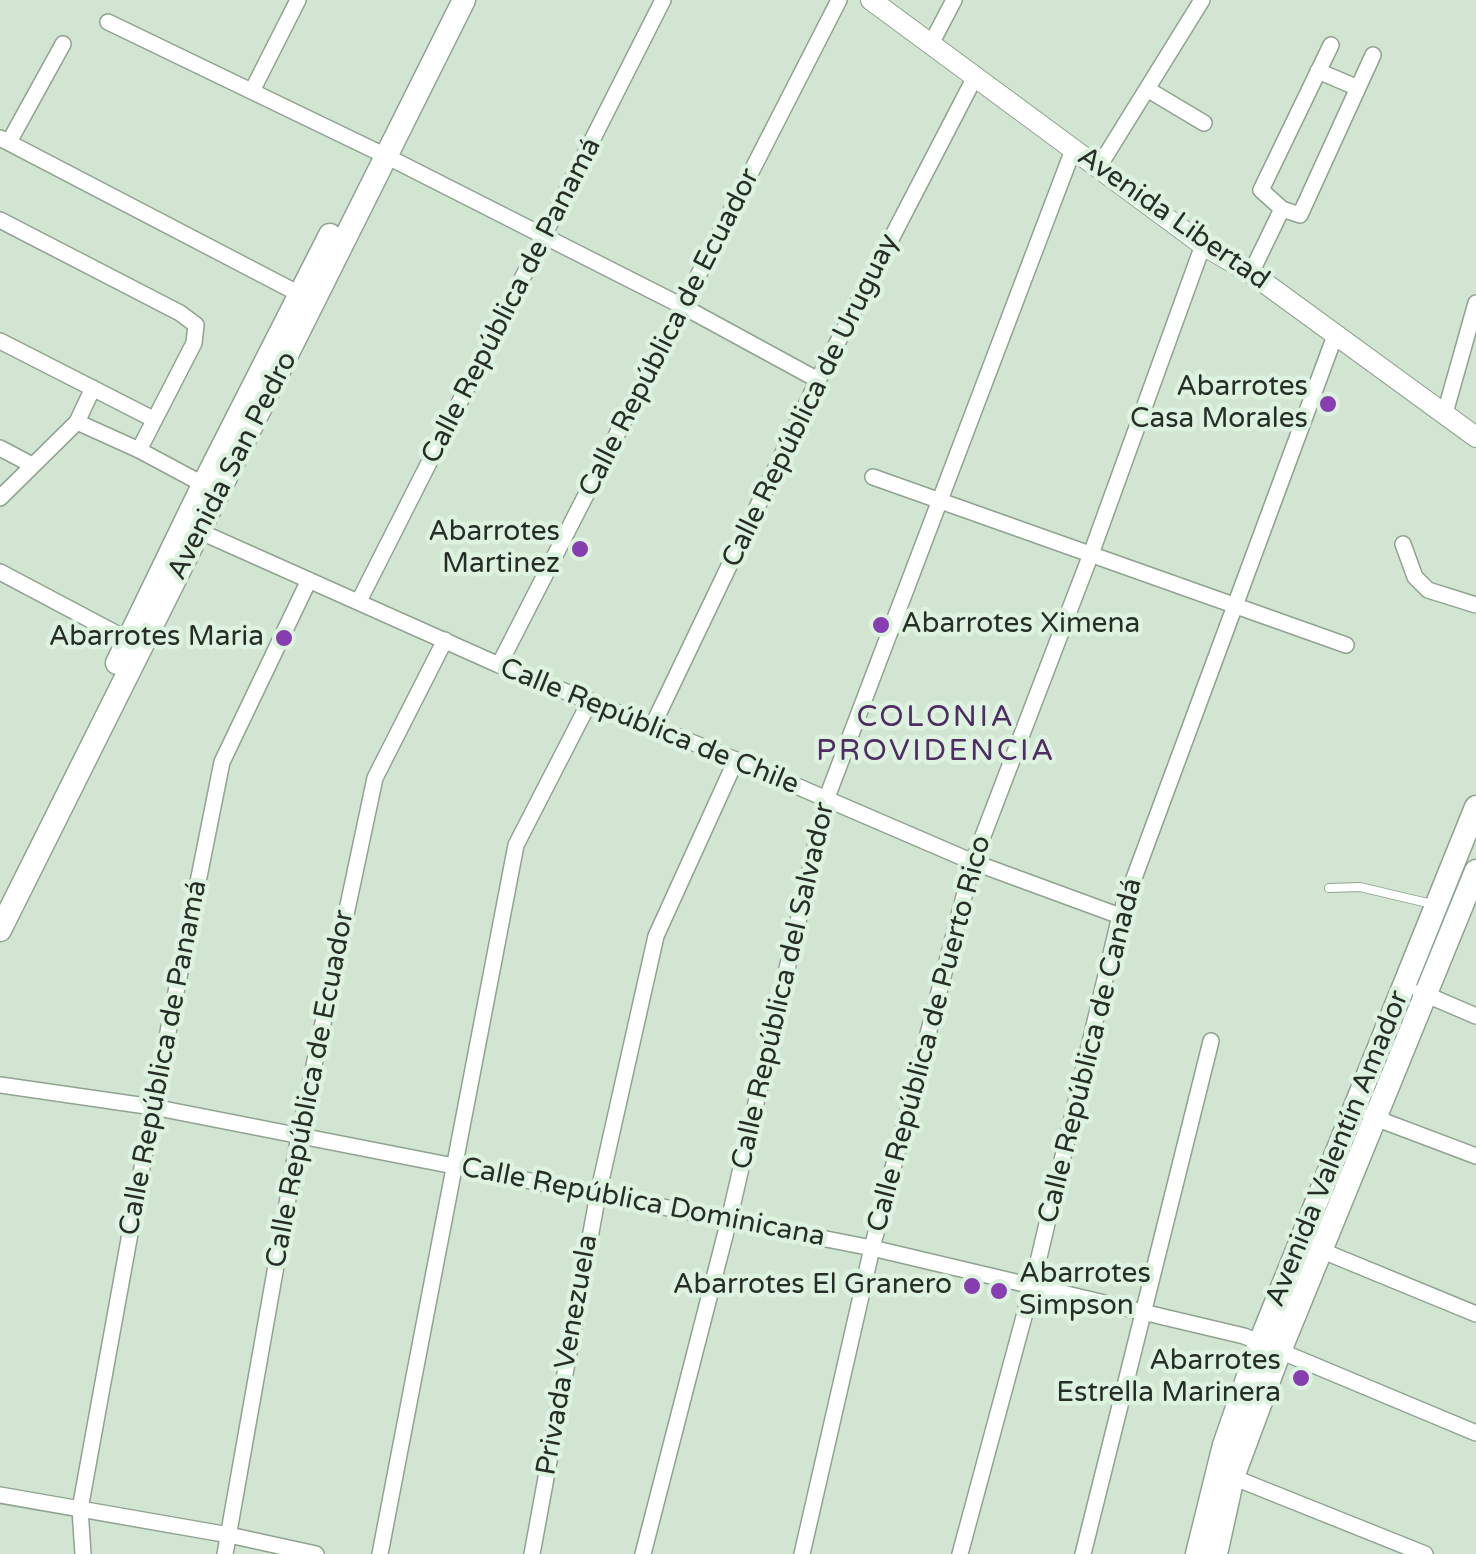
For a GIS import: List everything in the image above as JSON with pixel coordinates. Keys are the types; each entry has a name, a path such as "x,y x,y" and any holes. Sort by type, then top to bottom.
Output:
{"main road":[{"name":"Avenida San Pedro","path":"0,930 135,644 380,152 449,0"},
{"name":"Avenida San Pedro","path":"380,152 464,0"},
{"name":"Avenida San Pedro","path":"0,900 135,644"},
{"name":"Avenida Valentín Amador","path":"1196,1554 1310,1246 1353,1109 1476,807"},
{"name":"Avenida Valentín Amador","path":"1310,1246 1376,1118 1475,878"},
{"name":"Avenida Valentín Amador","path":"1216,1554 1225,1474"}],"street":[{"path":"252,91 298,0"},
{"name":"Calle República de Panamá","path":"359,601 664,0"},
{"name":"Calle República de Ecuador","path":"499,665 839,0"},
{"name":"Avenida Libertad","path":"871,0 1203,245 1251,273 1476,436"},
{"path":"932,42 954,0"},
{"path":"1098,168 1202,0"},
{"path":"108,22 380,152 818,380"},
{"path":"64,44 4,140 308,299"},
{"path":"1331,45 1261,190 1282,209 1300,215 1373,55"},
{"path":"1318,71 1358,88"},
{"name":"Calle República de Uruguay","path":"651,728 818,380 976,75"},
{"path":"1147,89 1204,123"},
{"name":"Calle República del Salvador","path":"643,1554 729,1220 826,800 1073,150"},
{"path":"1251,273 1282,209"},
{"path":"0,220 196,325 194,343 139,450"},
{"name":"Calle República de Puerto Rico","path":"802,1554 872,1248 973,862 1203,245"},
{"path":"1445,413 1476,303"},
{"name":"Calle República de Canadá","path":"960,1554 1032,1287 1120,916 1336,333"},
{"path":"0,341 153,419"},
{"path":"0,498 78,422 93,388"},
{"path":"78,422 211,489"},
{"path":"0,448 32,465"},
{"path":"873,477 1346,645"},
{"name":"Calle República de Chile","path":"192,528 499,665 736,760 973,862 1120,916"},
{"path":"1403,544 1416,577 1428,590 1476,605"},
{"path":"0,572 135,644"},
{"name":"Calle República de Panamá","path":"83,1554 80,1509 153,1108 222,762 309,580"},
{"name":"Calle República de Ecuador","path":"225,1554 299,1136 374,778 445,640"},
{"path":"380,1554 516,844 590,702"},
{"name":"Privada Venezuela","path":"532,1554 598,1194 656,936 736,760"},
{"path":"1450,870 1475,878"},
{"path":"1405,985 1476,1016"},
{"path":"1082,1554 1211,1040"},
{"name":"Calle República Dominicana","path":"0,1086 153,1108 872,1248 1270,1346 1476,1433"},
{"path":"1353,1109 1476,1156"},
{"path":"1310,1246 1476,1314"},
{"path":"1225,1474 1425,1554"},
{"path":"0,1495 316,1554"}],"lane":[{"path":"1330,888 1360,887 1436,906"}],"place":[{"name":"Abarrotes Casa Morales","path":"1328,404"},
{"name":"Abarrotes Martinez","path":"580,549"},
{"name":"Abarrotes Ximena","path":"881,625"},
{"name":"Abarrotes Maria","path":"284,638"},
{"name":"Abarrotes El Granero","path":"972,1286"},
{"name":"Abarrotes Simpson","path":"999,1291"},
{"name":"Abarrotes Estrella Marinera","path":"1301,1378"}],"district":[{"name":"COLONIA PROVIDENCIA","path":"936,735"}]}
